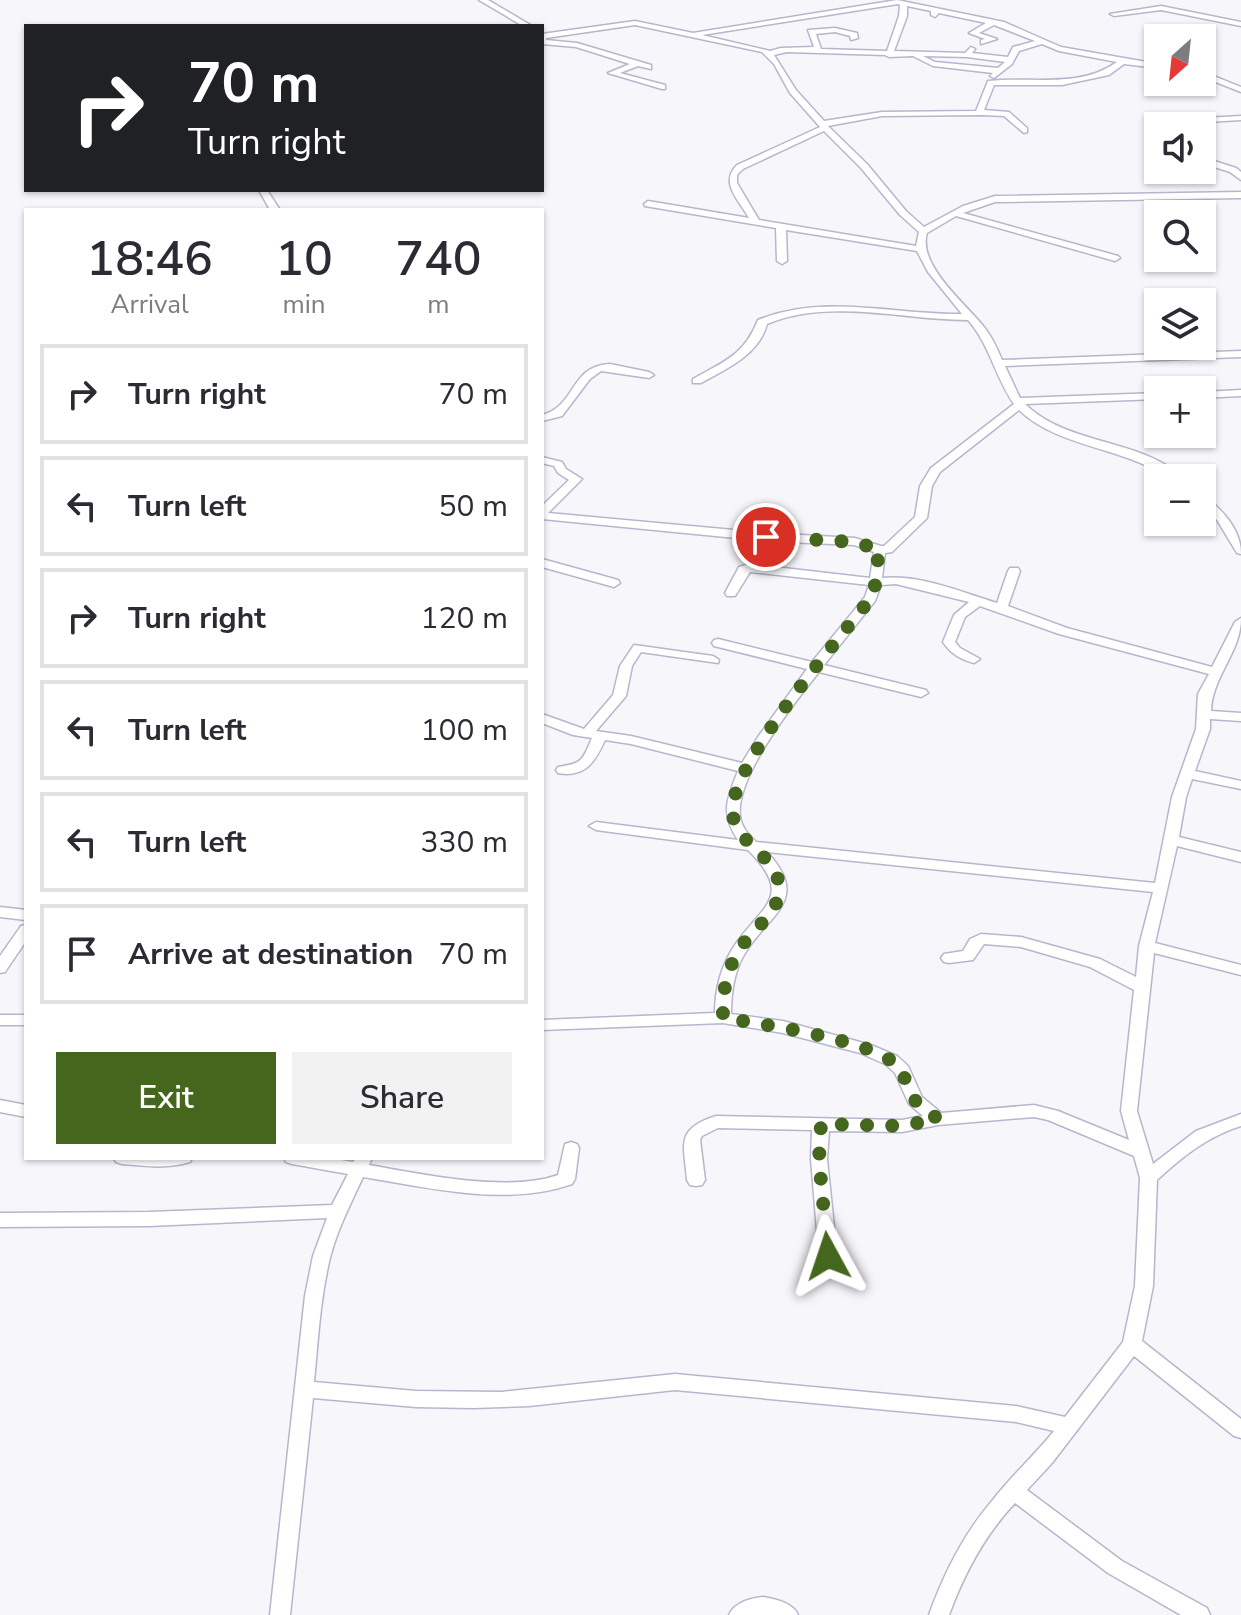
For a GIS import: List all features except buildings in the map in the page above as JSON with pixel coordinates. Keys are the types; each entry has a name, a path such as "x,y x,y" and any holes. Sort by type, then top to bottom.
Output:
{"street":[{"path":"483,0 525,24"},
{"path":"889,55 903,16 904,3"},
{"path":"689,34 904,3 935,13 1008,28 1045,40 1059,49 1144,64"},
{"path":"1114,14 1161,8 1241,24"},
{"path":"544,38 624,23 689,34 769,54 784,72 794,92 873,176 901,214 924,231"},
{"path":"984,42 993,39 973,33 991,23"},
{"path":"1004,38 1000,32 1008,28"},
{"path":"811,51 818,48 811,32 846,32 854,38"},
{"path":"544,38 648,67"},
{"path":"980,112 991,83 1016,49 1045,40"},
{"path":"891,45 930,60 933,64 1000,71"},
{"path":"769,54 778,49 889,55 969,52 1010,60"},
{"path":"991,83 1062,83 1106,73 1127,61"},
{"path":"637,64 612,73 662,87"},
{"path":"926,74 933,64"},
{"path":"1216,79 1241,90"},
{"path":"631,88 645,83"},
{"path":"755,220 733,183 733,174 740,167 824,126 882,114 1000,112 1024,130"},
{"path":"1216,119 1241,118"},
{"path":"1216,165 1233,170 1241,177"},
{"path":"1153,464 1022,406 1001,363 971,317 928,266 919,249 924,231 980,202 1007,198 1121,199 1241,195"},
{"path":"648,204 919,249"},
{"path":"955,213 1115,258"},
{"path":"781,226 782,261"},
{"path":"697,381 731,361 756,340 762,322 793,310 971,317"},
{"path":"1001,363 1241,354"},
{"path":"544,418 558,414 589,372 597,367 649,375"},
{"path":"1216,394 1241,393"},
{"path":"544,515 766,537 855,542 880,550 888,549 921,518 926,486 935,470 1022,406 1144,397"},
{"path":"544,460 558,464 562,471 576,479 544,513"},
{"path":"1216,512 1241,550"},
{"path":"723,1018 727,971 754,932 770,917 778,898 779,883 773,865 751,846 735,824 732,809 745,768 816,666 871,598 880,550"},
{"path":"544,564 614,583"},
{"path":"731,593 743,570 749,568 875,582 896,580 1001,608 1063,631 1214,671"},
{"path":"1001,608 1014,571"},
{"path":"974,659 956,651 949,642 960,615 978,601"},
{"path":"939,1615 970,1546 999,1506 1015,1492 1132,1344 1144,1286 1149,1178 1129,1111 1147,946 1162,888 1179,797 1203,729 1205,694 1214,671 1236,641 1241,622"},
{"path":"718,643 921,693"},
{"path":"563,770 575,771 585,767 594,733 619,696 626,666 638,648 713,660"},
{"path":"1203,715 1241,717"},
{"path":"544,719 567,729 745,768"},
{"path":"1188,774 1241,785"},
{"path":"596,826 751,846 1162,888"},
{"path":"1172,840 1241,857"},
{"path":"0,912 24,915"},
{"path":"0,968 24,933"},
{"path":"949,958 968,956 981,939 1021,942 1095,963 1142,987"},
{"path":"1147,946 1241,970"},
{"path":"544,1025 723,1018 783,1027 865,1049 891,1060 902,1070 915,1100 938,1119"},
{"path":"0,1020 24,1020"},
{"path":"0,1106 24,1111"},
{"path":"696,1180 692,1140 696,1132 716,1122 902,1126 938,1119 1034,1111 1066,1120 1141,1152"},
{"path":"1149,1178 1185,1144 1202,1134 1241,1120"},
{"path":"821,1124 819,1159 828,1256"},
{"path":"320,1160 362,1163 472,1186 538,1187 557,1185 566,1179 571,1148"},
{"path":"147,1160 168,1160"},
{"path":"280,1615 314,1296 322,1256 338,1211 362,1163"},
{"path":"0,1220 149,1219 338,1211"},
{"path":"1132,1344 1241,1430"},
{"path":"303,1389 392,1398 527,1399 675,1382 1016,1414 1069,1426"},
{"path":"1015,1492 1115,1567 1200,1615"},
{"path":"739,1615 762,1606 773,1607 788,1615"}],"route":[{"path":"766,537 855,542 880,550 875,573 876,587 871,598 787,705 745,768 738,786 732,809 735,824 751,846 773,865 779,883 778,898 770,917 754,932 727,971 723,1018 783,1027 865,1049 891,1060 902,1070 915,1100 938,1119 902,1126 821,1124 819,1159 828,1256"}]}
